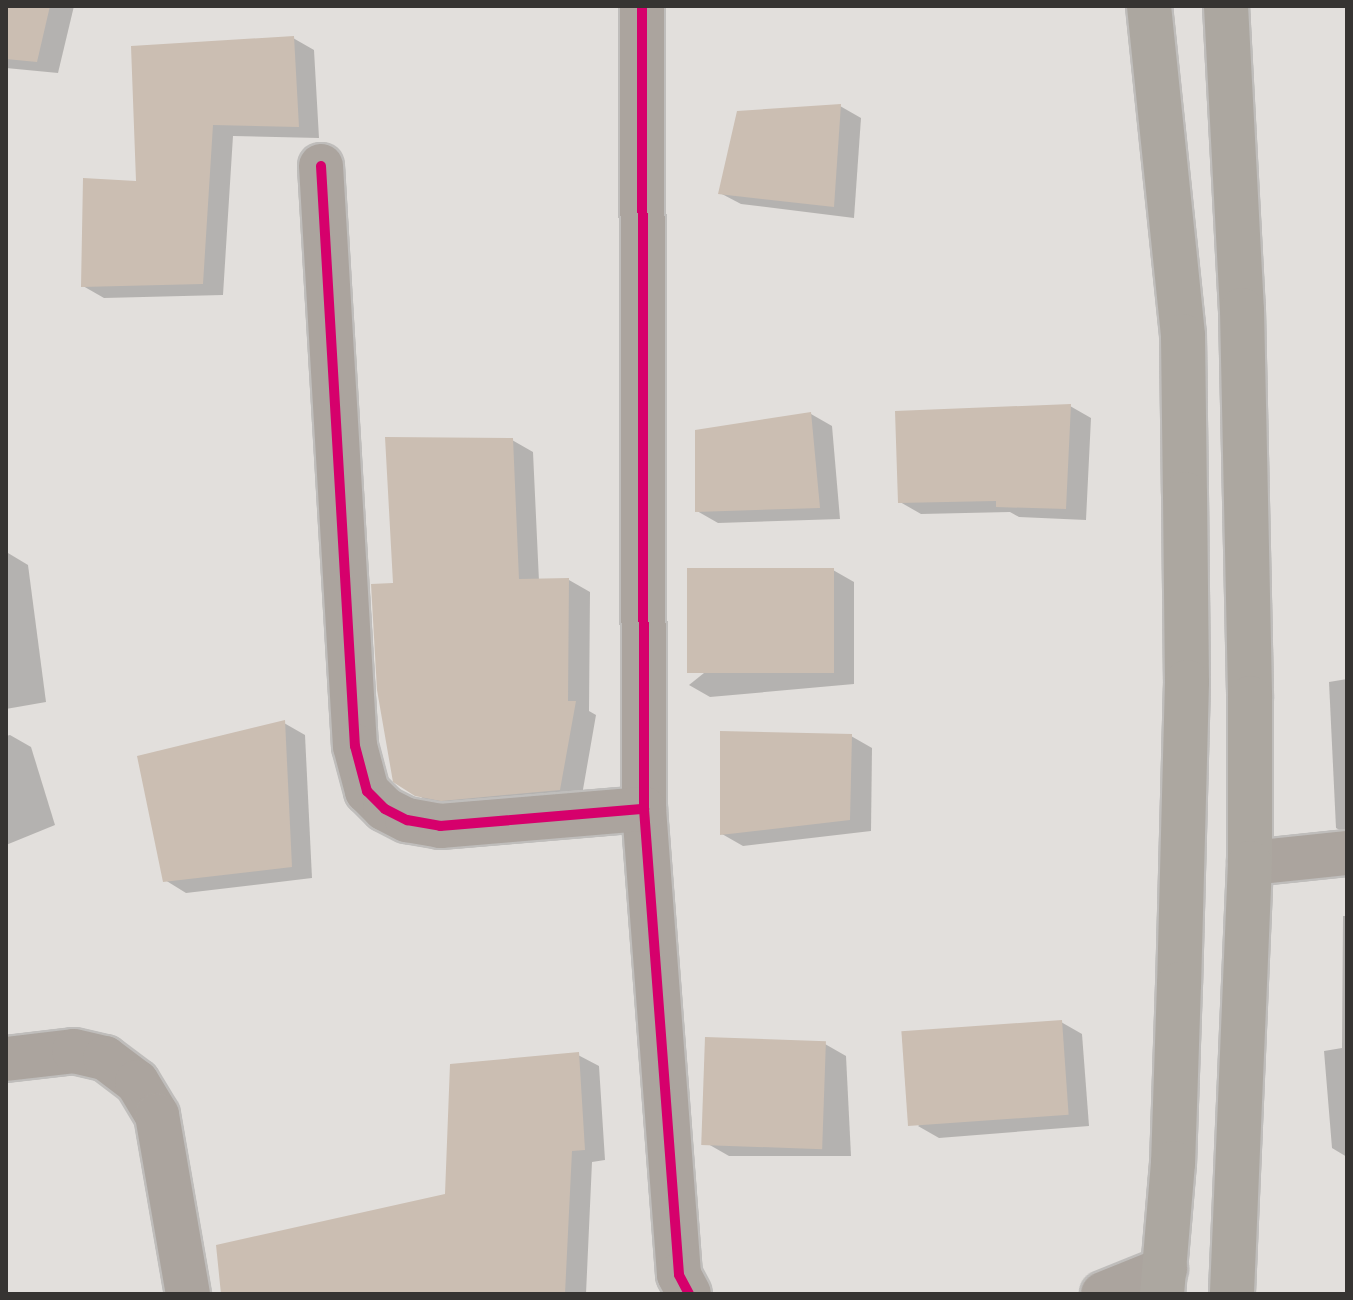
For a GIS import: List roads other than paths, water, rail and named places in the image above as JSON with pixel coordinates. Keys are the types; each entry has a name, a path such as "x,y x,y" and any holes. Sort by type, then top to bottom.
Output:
{"main road":[{"path":"1149,6 1183,336 1185,494 1187,682 1173,1148 1164,1281"},
{"path":"1226,6 1235,131 1247,490 1250,863 1232,1294"},
{"path":"1185,494 1247,490"}],"street":[{"path":"642,6 644,809 679,1275 689,1294"},
{"path":"321,166 355,746 367,791 385,809 407,820 440,826 644,809"},
{"path":"1250,863 1347,853"},
{"path":"6,1059 74,1051 105,1058 137,1082 157,1115 188,1294"},
{"path":"1103,1294 1164,1281"}]}
